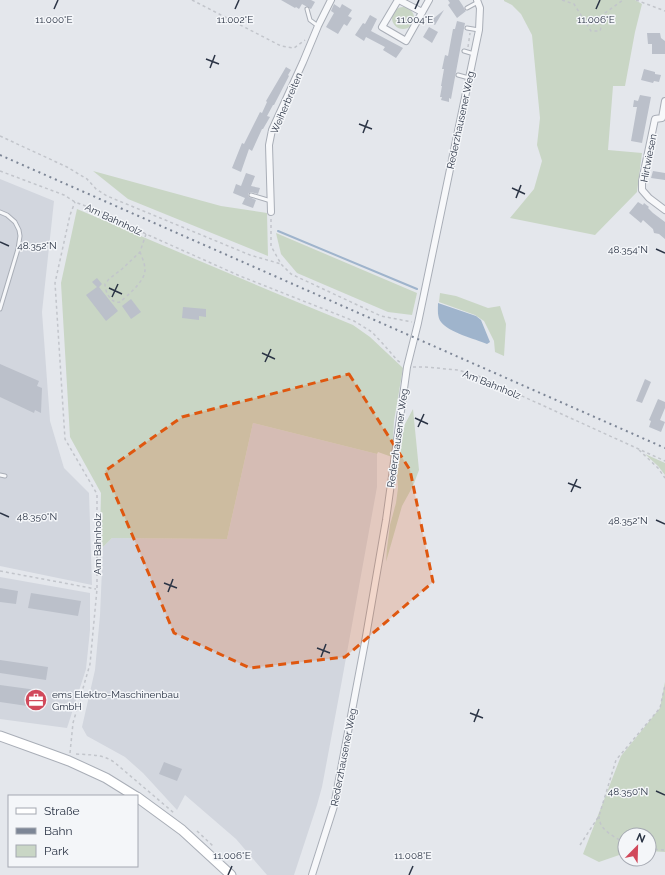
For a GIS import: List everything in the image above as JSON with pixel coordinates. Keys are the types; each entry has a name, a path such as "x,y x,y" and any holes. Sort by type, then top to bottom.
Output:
{"main road":[{"path":"0,736 39,750 69,758 106,778 133,795"},
{"path":"138,798 182,830 231,875"}],"street":[{"name":"Weiherbreiten","path":"271,212 269,145 272,130 331,0"},
{"path":"422,12 398,0 382,27 406,41 422,12 428,0"},
{"name":"Rederzhausener Weg","path":"312,875 334,806 362,661 386,520 407,367 418,323 479,30 480,8 477,1"},
{"name":"Hirtwiesen","path":"665,101 662,118 655,119 642,181 642,190 649,198 665,210"}],"lane":[{"path":"467,8 477,1"},
{"path":"307,9 310,20 318,26"},
{"path":"467,28 479,30"},
{"path":"464,51 474,54"},
{"path":"458,76 469,78"},
{"path":"251,195 270,201"},
{"path":"0,212 15,222 20,236 18,249 0,309"},
{"path":"0,476 5,476"}],"path":[{"path":"192,0 281,46 294,48 306,39"},
{"path":"562,0 574,4 591,31 600,32 605,13 623,0"},
{"path":"636,0 665,11"},
{"path":"0,136 67,167 87,179 96,189 107,196 250,255 281,264"},
{"path":"0,171 64,195 75,202"},
{"name":"Am Bahnholz","path":"69,758 73,723 90,664 97,589 97,494 65,439 55,282 70,215 75,202 104,213 146,234 240,276 354,321 372,332 396,360 407,367 458,370 478,376 665,461"},
{"path":"271,212 271,246 281,264 291,274 381,316 418,323"},
{"path":"140,252 145,270 141,282 120,302 115,302 108,295 105,289 105,284 140,252 146,234"},
{"path":"638,449 658,468 665,478"},
{"path":"0,571 97,589"},
{"path":"580,845 599,816 616,760 660,708 665,685"},
{"path":"660,708 665,707"},
{"path":"599,816 600,824 604,829 617,838"}],"highlighted area":[{"path":"349,374 410,470 433,582 345,657 250,668 174,633 105,471 182,417"}],"shaded area":[{"path":"0,179 54,201 42,312 50,421 64,468 89,493 92,585 0,566"},
{"path":"253,423 377,454 377,487 322,787 294,875 267,875 236,839 185,795 177,810 143,773 125,757 87,736 82,727 95,670 100,615 103,547 112,538 227,539"},
{"path":"0,577 90,593 90,630 86,669 67,728 0,719"}],"green space":[{"path":"504,0 635,0 642,4 625,86 613,86 608,150 642,153 637,192 595,235 510,218 534,189 542,161 537,145 540,118 532,35 521,14 512,5"},
{"path":"403,7 411,10 414,18 411,26 403,29 395,26 392,18 395,10"},
{"path":"93,171 221,206 267,213 268,256 128,199"},
{"path":"77,209 353,325 370,337 403,368 394,421 392,457 378,452 377,454 253,423 227,539 112,538 103,547 100,536 101,493 70,437 61,283"},
{"path":"276,233 417,293 412,315 388,312 297,273 281,254"},
{"path":"440,293 456,296 488,308 500,306 506,324 504,356 495,352 494,341 484,321 475,315 439,302"},
{"path":"413,409 419,470 413,486 402,506 386,562 390,525 396,503 398,488 397,472 400,446 405,424"},
{"path":"645,454 665,463 665,475 658,466"},
{"path":"665,682 665,852 657,852 657,827 617,827 617,856 599,862 583,854 621,756 660,708"}],"water":[{"path":"438,303 476,316 481,320 490,342 487,344 455,332 444,326 439,318"}],"building":[{"path":"281,0 311,0 315,2 311,9 302,4 299,9"},
{"path":"448,0 459,0 466,11 457,18 448,5 450,3"},
{"path":"334,4 340,8 342,4 352,10 348,16 352,18 347,26 344,24 338,34 326,27 334,13 331,11"},
{"path":"444,10 435,25 429,22"},
{"path":"370,15 377,19 371,31 403,48 396,58 383,50 385,47 366,37 364,41 355,35 363,23 365,24"},
{"path":"457,21 465,23 451,99 449,98 449,102 441,100 442,97 440,97 444,69 442,69 445,55 448,56 453,29 455,29"},
{"path":"429,27 438,32 432,43 423,37"},
{"path":"647,33 660,33 661,38 665,41 665,54 652,54 652,44 648,44"},
{"path":"286,67 291,70 288,75 289,76 267,116 270,117 262,129 252,151 249,149 241,172 232,168 242,143 244,144 260,112 262,113 267,102 266,101"},
{"path":"644,69 661,75 659,82 654,81 653,83 641,80"},
{"path":"640,95 651,97 642,143 631,141 637,107 633,107 634,100 638,101"},
{"path":"653,171 665,173 665,180 651,178"},
{"path":"246,173 255,176 251,186 260,188 258,194 251,192 248,194 249,197 256,200 253,208 242,204 245,198 233,193 236,184 241,186"},
{"path":"638,202 643,205 644,203 653,213 665,222 665,239 659,234 654,233 653,229 643,220 641,223 629,213"},
{"path":"97,278 102,284 99,287 118,311 106,321 86,295 97,287 92,282"},
{"path":"131,299 141,312 131,319 122,306"},
{"path":"183,307 206,309 206,317 199,316 199,320 182,318"},
{"path":"0,364 39,381 37,386 42,388 41,413 35,410 34,413 0,397"},
{"path":"645,379 651,382 642,403 636,401"},
{"path":"658,399 665,402 665,408 660,420 665,422 661,432 649,427 651,421 649,420"},
{"path":"0,588 18,591 16,604 0,602"},
{"path":"31,593 81,601 78,616 28,608"},
{"path":"0,660 48,667 46,680 0,673"},
{"path":"0,685 44,691 41,708 0,702"},
{"path":"164,762 182,769 177,781 159,774"}],"waterway":[{"path":"278,231 417,289"}],"railway":[{"path":"0,155 665,448"}],"place":[{"name":"ems Elektro-Maschinenbau GmbH","path":"36,700"}]}
